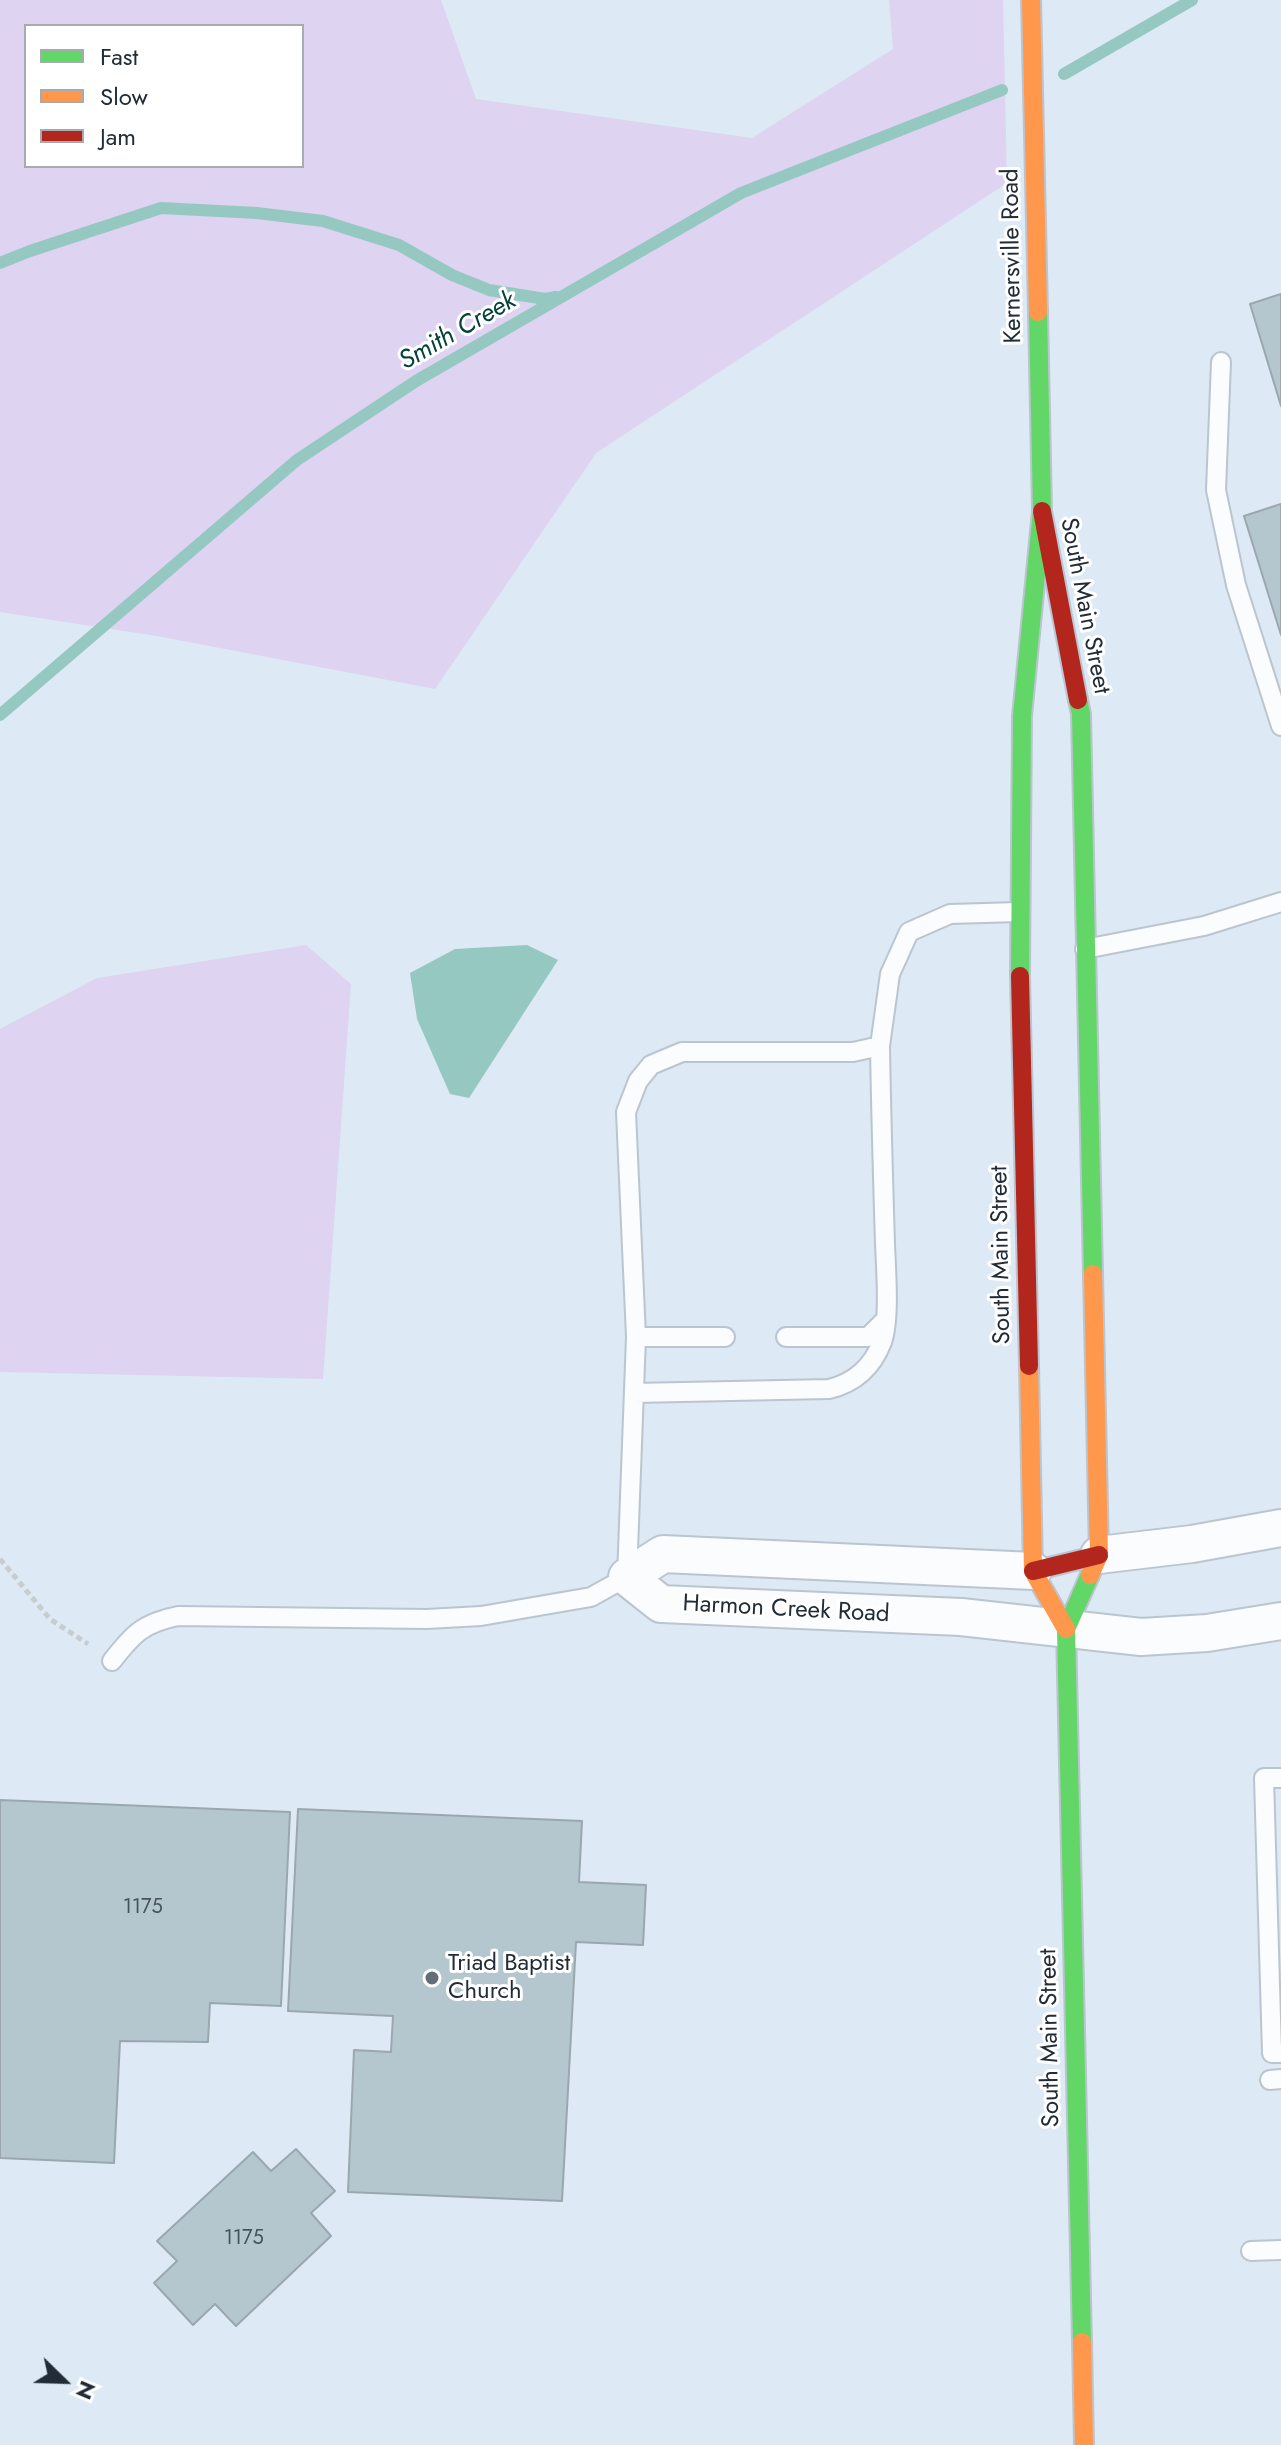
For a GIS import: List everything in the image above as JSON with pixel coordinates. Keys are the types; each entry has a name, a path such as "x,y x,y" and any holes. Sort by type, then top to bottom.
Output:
{"main road":[{"name":"Kernersville Road","path":"1031,0 1042,511"},
{"name":"South Main Street","path":"1042,511 1022,716 1019,912 1033,1571 1066,1629"},
{"name":"South Main Street","path":"1042,511 1081,714 1099,1555 1066,1629 1084,2445"},
{"name":"Harmon Creek Road","path":"1033,1571 1099,1555"}],"street":[{"name":"Harmon Creek Road","path":"1099,1555 1192,1544 1281,1528"},
{"name":"Harmon Creek Road","path":"1033,1571 663,1554 627,1577 661,1604 961,1617 1165,1638 1281,1621"}],"lane":[{"path":"1221,362 1216,490 1236,585 1281,726"},
{"path":"1085,949 1204,926 1281,902"},
{"path":"634,1393 813,1391 847,1385 877,1353 883,1339 886,1287 880,1046 890,974 909,932 950,914 1019,912"},
{"path":"112,1661 132,1635 154,1621 178,1616 427,1619 481,1616 591,1597 627,1577 636,1337 626,1112 638,1081 651,1065 682,1052 853,1052 880,1046"},
{"path":"786,1337 868,1337 884,1321"},
{"path":"636,1337 725,1337"},
{"path":"1276,2053 1264,1778 1281,1778"},
{"path":"1251,2251 1281,2250"}],"path":[{"path":"0,1559 50,1619 112,1661"}],"shaded area":[{"path":"0,0 441,0 476,99 752,138 893,49 889,0 1003,0 1007,183 596,453 435,689 157,636 0,612"},
{"path":"306,945 351,984 323,1379 0,1372 0,1029 97,978"},
{"path":"527,945 558,960 469,1098 450,1094 417,1019 410,973 455,949"}],"building":[{"path":"1281,294 1281,406 1250,304"},
{"path":"1281,504 1281,635 1244,516"},
{"path":"0,1800 290,1812 281,2006 210,2003 208,2042 120,2041 114,2163 0,2158"},
{"name":"Triad Baptist Church","path":"298,1809 582,1821 579,1882 646,1885 643,1945 576,1942 562,2201 348,2192 354,2050 391,2052 393,2016 288,2011"},
{"path":"296,2149 335,2191 311,2213 331,2236 236,2326 215,2304 193,2325 154,2283 177,2261 157,2241 253,2152 271,2171"}],"waterway":[{"name":"Smith Creek","path":"1064,74 1192,0"},
{"name":"Smith Creek","path":"0,715 297,460 416,381 741,193 1002,90"},
{"path":"0,263 161,208 257,213 323,221 399,245 452,275 489,290 545,299 556,297"}],"traffic: fast":[{"path":"1020,976 1022,716 1042,511 1038,312"},
{"path":"1078,700 1081,714 1093,1274"},
{"path":"1082,2342 1066,1629 1090,1575"}],"traffic: slow":[{"path":"1031,0 1038,312"},
{"path":"1090,1575 1099,1555 1093,1274"},
{"path":"1029,1366 1033,1571 1066,1629"},
{"path":"1082,2342 1084,2445"}],"traffic: jam":[{"path":"1042,511 1078,700"},
{"path":"1020,976 1029,1366"},
{"path":"1033,1571 1099,1555"}],"place":[{"name":"Triad Baptist Church","path":"432,1978"}]}
